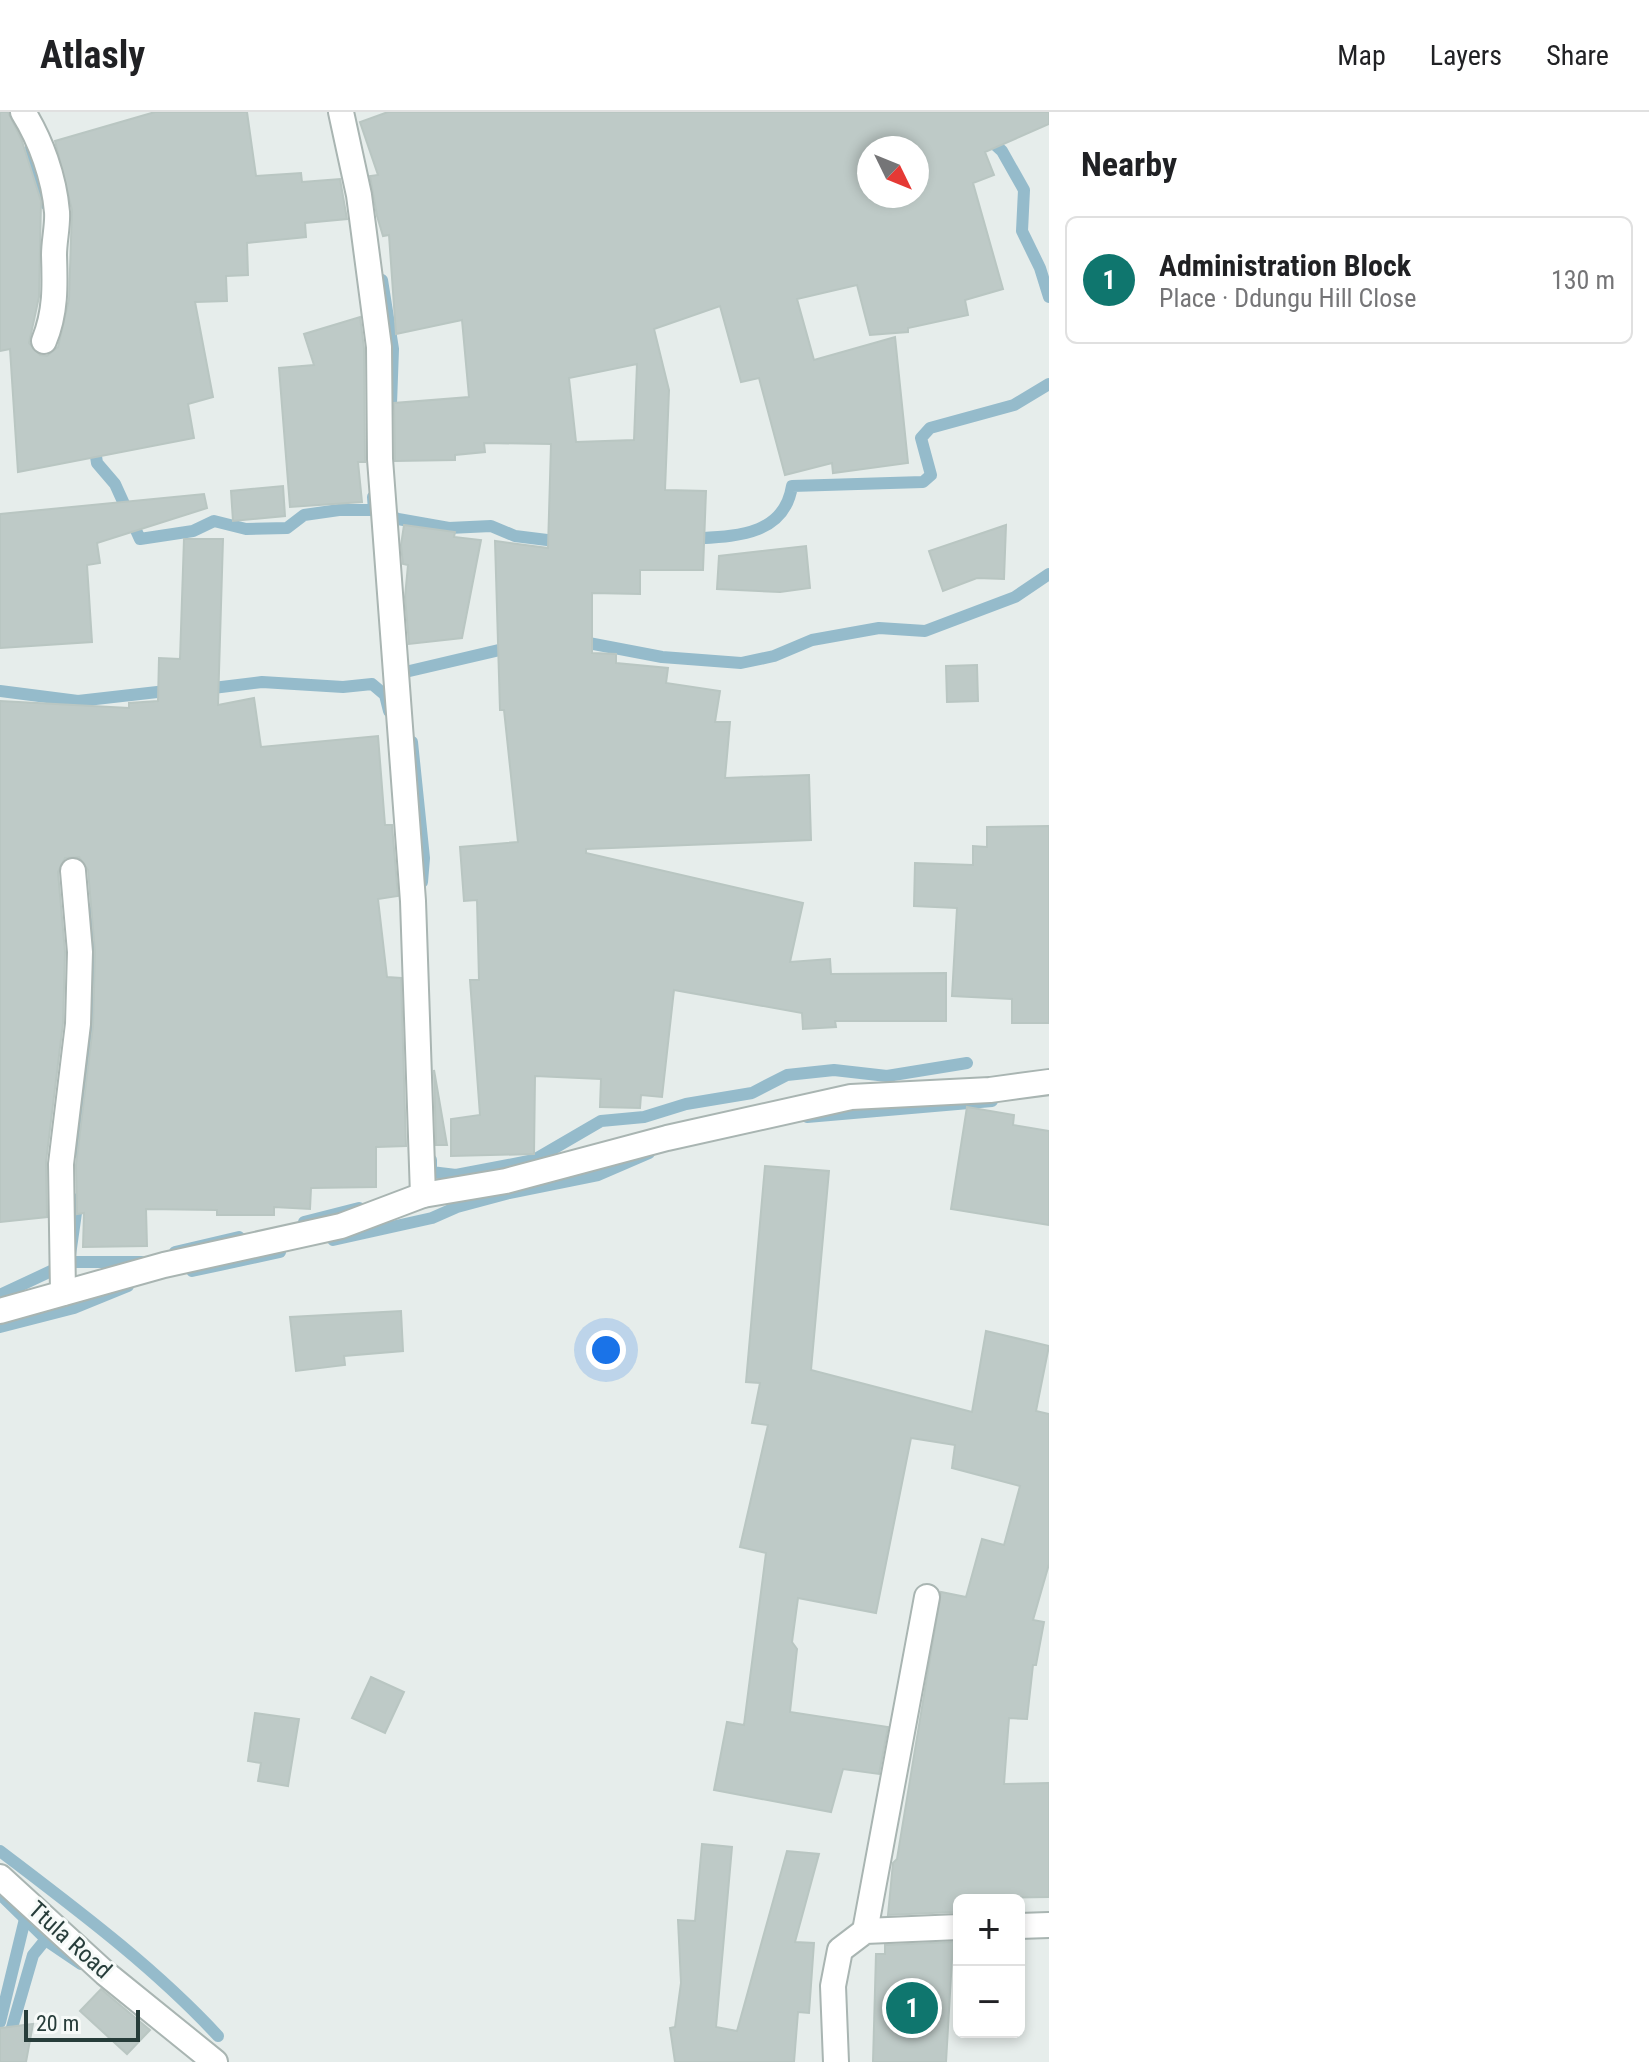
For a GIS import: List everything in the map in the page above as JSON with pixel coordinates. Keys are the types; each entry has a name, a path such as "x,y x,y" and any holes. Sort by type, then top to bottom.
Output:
{"street":[{"path":"23,112 40,140 57,213 55,300 44,341"},
{"path":"341,112 359,195 379,347 380,459 413,901 423,1195"},
{"path":"63,1293 61,1164 73,1084 79,1012 80,952 73,871"},
{"path":"0,1311 164,1265 341,1226 423,1195 506,1181 667,1138 851,1097 990,1090 1049,1082"},
{"path":"865,1931 927,1597"},
{"name":"Ttula Road","path":"0,1877 105,1973 215,2062"},
{"path":"1025,1926 1049,1925"},
{"path":"836,2062 833,1986 840,1950 865,1931 953,1927"}],"building":[{"path":"0,112 8,112 22,141 41,201 39,297 29,343 40,355 47,356 58,347 69,299 72,210 55,141 155,112 247,112 256,176 301,173 302,182 340,179 347,219 305,223 306,237 247,243 248,275 226,276 227,301 195,302 213,397 188,404 194,438 18,472 10,349 0,351"},
{"path":"388,112 1049,112 1049,124 985,152 994,175 973,183 1003,289 965,300 968,315 908,328 908,332 870,335 857,285 797,299 814,360 895,337 908,463 833,473 832,463 785,475 759,378 741,382 720,306 654,329 669,390 665,490 706,491 703,570 640,570 640,594 592,593 592,653 616,654 616,663 668,668 666,683 720,691 715,722 730,722 725,778 809,775 811,840 586,849 586,853 803,903 790,962 830,959 831,974 946,973 946,1021 835,1021 836,1027 803,1029 802,1013 674,990 662,1097 641,1095 640,1108 600,1107 601,1079 535,1076 534,1154 451,1156 451,1119 480,1115 470,980 479,980 477,900 464,901 460,847 518,842 504,710 500,710 495,541 548,548 551,444 484,443 485,452 455,455 455,460 395,461 394,403 469,397 462,320 396,334 389,235 383,236 370,176 378,175 360,122","holes":["637,364 634,440 576,442 569,378"]},
{"path":"360,317 364,348 365,462 358,462 362,502 290,507 279,368 314,365 304,334"},
{"path":"283,486 285,516 233,521 231,491"},
{"path":"204,494 207,508 97,543 100,563 87,565 92,642 0,648 0,514"},
{"path":"404,525 455,532 454,537 481,540 462,638 409,644 405,597 408,565 403,564 401,545"},
{"path":"1006,525 1004,579 977,578 943,591 929,551"},
{"path":"184,539 223,539 218,705 254,698 261,747 378,736 385,825 392,825 398,896 378,899 387,977 401,978 406,1146 376,1147 376,1187 311,1188 310,1209 274,1207 274,1215 217,1215 217,1210 146,1209 147,1246 83,1247 84,1213 77,1214 76,1165 93,1026 95,952 88,870 79,857 65,858 58,872 65,952 63,1023 46,1162 47,1217 0,1222 0,701 129,708 129,703 158,701 159,658 180,659"},
{"path":"806,546 810,588 780,592 717,589 719,556"},
{"path":"977,665 978,701 947,702 946,666"},
{"path":"1049,826 1049,1023 1012,1023 1012,999 952,996 957,908 914,906 915,863 973,865 973,846 987,847 987,827"},
{"path":"434,1070 447,1145 436,1145"},
{"path":"967,1107 1014,1115 1013,1125 1049,1131 1049,1225 951,1209"},
{"path":"765,1166 829,1171 811,1370 972,1412 986,1331 1049,1346 1036,1411 1049,1414 1049,1564 1033,1620 1044,1622 1036,1665 1033,1665 1027,1719 1009,1718 1004,1784 1049,1783 1049,1897 953,1894 953,1912 888,1915 893,1863 897,1859 941,1592 966,1597 982,1539 1004,1545 1020,1486 952,1468 955,1445 911,1438 876,1613 798,1598 792,1642 797,1649 790,1712 888,1727 879,1774 843,1769 831,1812 714,1790 727,1722 744,1725 766,1553 740,1547 768,1425 752,1423 760,1383 746,1382"},
{"path":"401,1311 403,1351 344,1356 345,1365 296,1371 290,1317"},
{"path":"371,1677 404,1692 385,1733 352,1718"},
{"path":"255,1713 299,1719 288,1786 258,1781 261,1763 248,1761"},
{"path":"702,1844 732,1847 716,2027 737,2031 787,1851 819,1854 795,1942 814,1943 809,2013 798,2012 794,2062 675,2062 670,2028 675,2027 681,1983 678,1920 695,1921"},
{"path":"953,1942 946,2062 873,2062 876,1954 885,1954 885,1945"},
{"path":"101,1989 150,2030 127,2054 80,2011"},
{"path":"33,2024 26,2062 0,2062 0,2028"}],"waterway":[{"path":"981,112 978,129 1002,151 1024,190 1022,231 1040,268 1049,297"},
{"path":"31,148 46,204"},
{"path":"382,280 393,349 391,404"},
{"path":"689,539 738,535 767,525 787,503 792,486 923,482 931,475 921,438 930,428 1014,405 1049,384"},
{"path":"94,443 97,463 115,484 140,539 193,531 214,521 246,529 287,528 304,515 339,510 374,510 373,497"},
{"path":"391,507 391,516 398,519 449,528 491,526 515,536 563,542"},
{"path":"578,641 662,657 741,663 774,656 812,640 879,628 925,631 1015,597 1049,574"},
{"path":"403,680 401,673 512,647"},
{"path":"205,689 262,682 343,687 372,684 385,695 389,711"},
{"path":"0,691 78,701 175,690"},
{"path":"412,742 424,858 422,882"},
{"path":"79,1153 80,1096 95,976 95,952 84,906"},
{"path":"431,1160 431,1172 456,1175 534,1160 601,1121 644,1117 686,1104 752,1093 787,1075 834,1070 887,1076 967,1063"},
{"path":"807,1117 992,1101"},
{"path":"333,1240 432,1218 457,1207 509,1193 598,1175 649,1153"},
{"path":"78,1199 69,1262 142,1262"},
{"path":"304,1222 359,1208"},
{"path":"175,1252 239,1237"},
{"path":"192,1271 280,1252"},
{"path":"0,1295 66,1264"},
{"path":"0,1327 74,1308 128,1286"},
{"path":"0,1851 140,1962 218,2036"},
{"path":"0,1894 50,1943 81,1964"},
{"path":"0,2022 25,1919"},
{"path":"2,2062 33,1955 46,1939"}],"place":[{"name":"Administration Block","path":"912,2008"}]}
